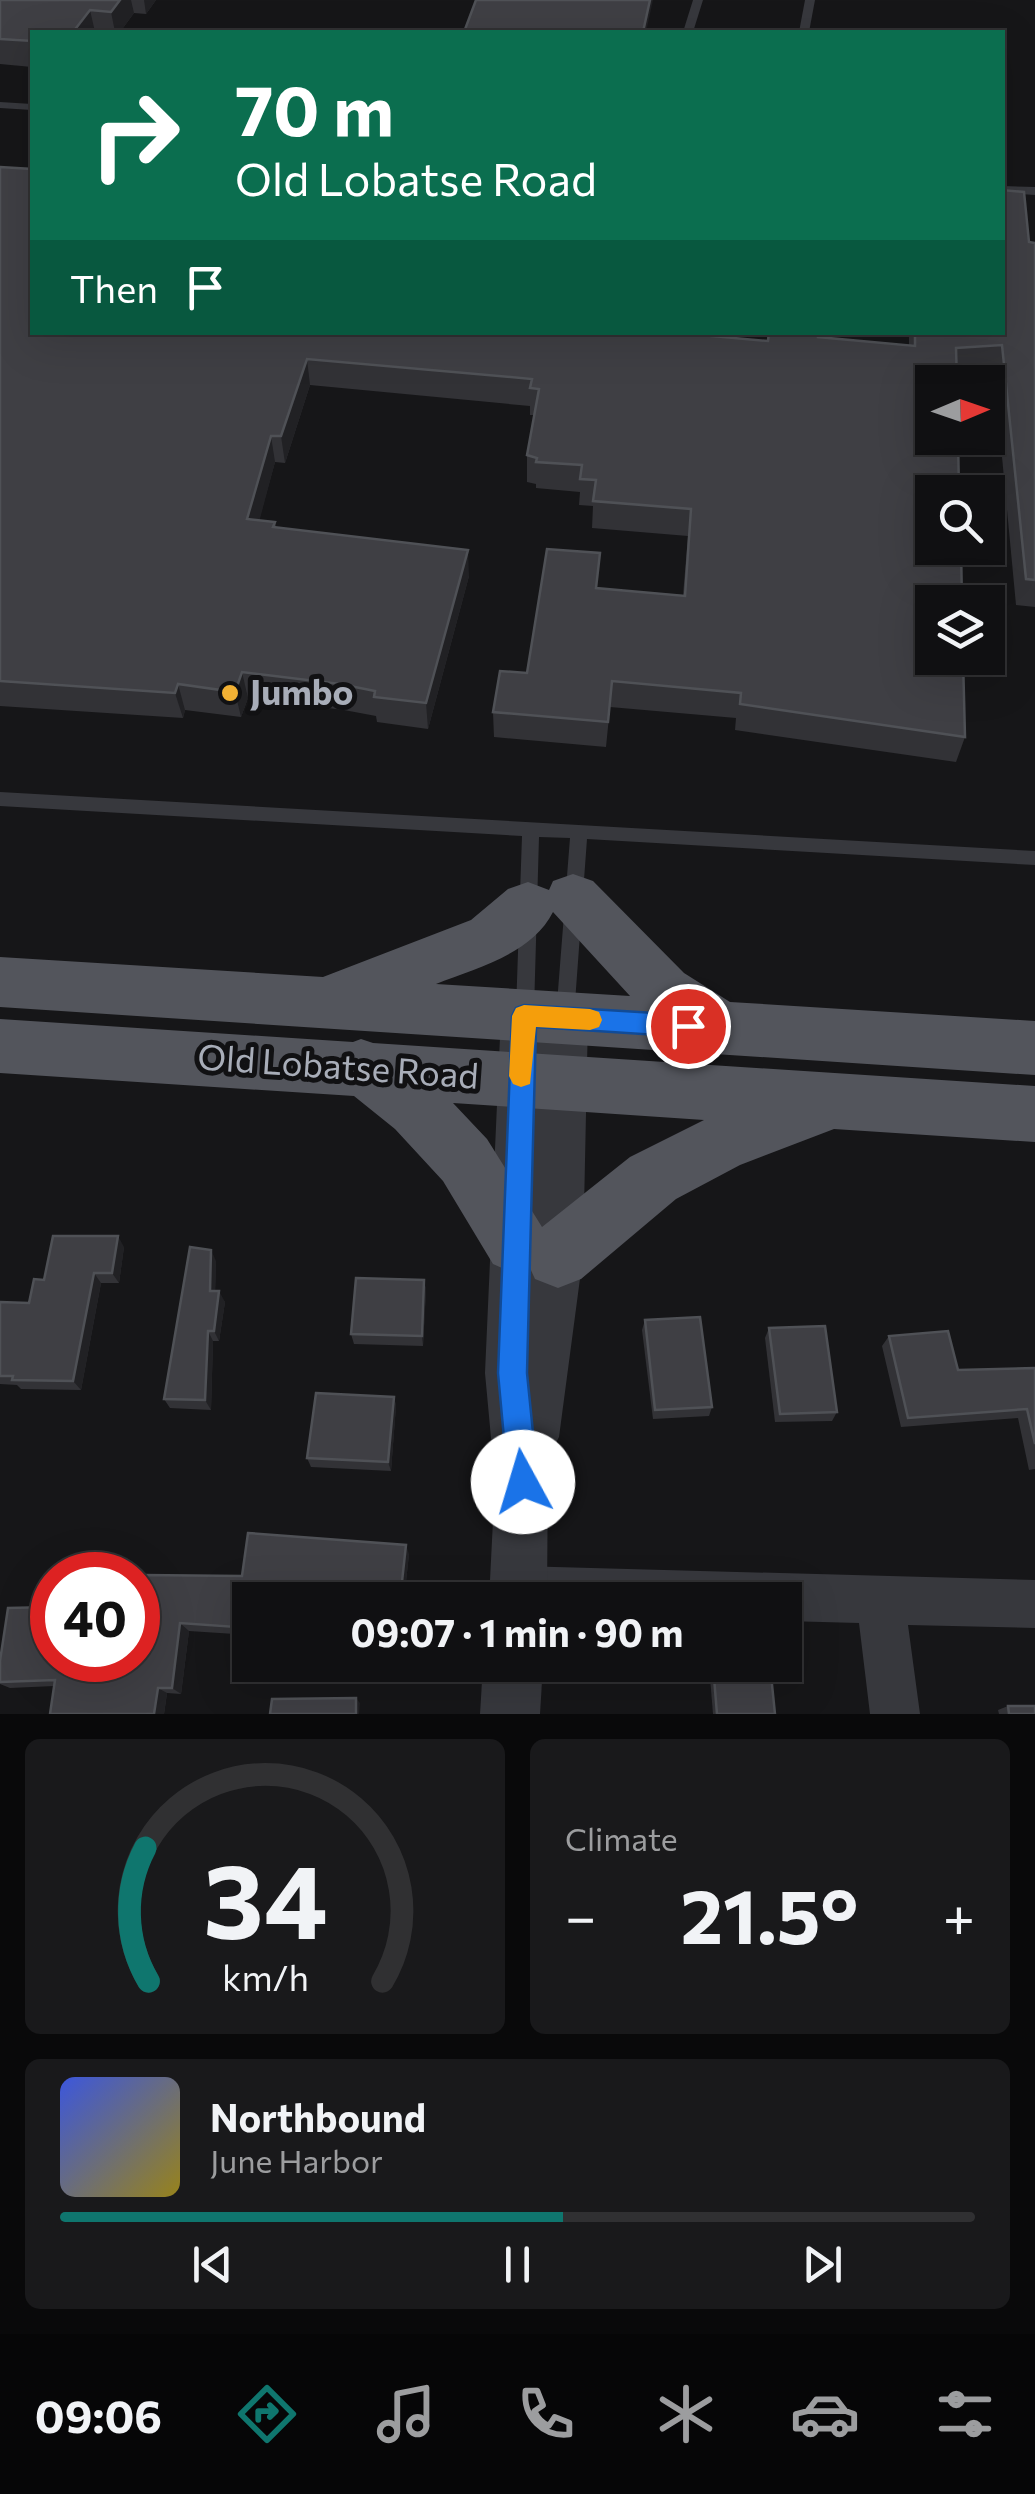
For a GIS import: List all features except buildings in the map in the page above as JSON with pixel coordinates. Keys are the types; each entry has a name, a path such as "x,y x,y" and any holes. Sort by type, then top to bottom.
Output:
{"main road":[{"path":"319,1004 491,937 550,901 663,992 721,1028"},
{"name":"Old Lobatse Road","path":"0,982 1035,1048"},
{"name":"Old Lobatse Road","path":"0,1046 361,1066 542,1082 1035,1114"},
{"path":"361,1066 417,1109 465,1160 537,1249 652,1178 718,1144 837,1100"}],"street":[{"path":"519,1582 523,1482 543,1382 537,1249 544,1017"},
{"path":"802,1600 1035,1604"},
{"path":"880,1602 895,1714"},
{"path":"510,1714 513,1682"}],"lane":[{"path":"689,30 698,0"},
{"path":"804,30 810,0"},
{"path":"0,105 30,108"},
{"path":"1005,188 1035,191"},
{"path":"0,799 1035,858"},
{"path":"531,830 550,901 544,1017"},
{"path":"544,1017 550,901 579,832"}],"slow traffic":[{"path":"521,1076 524,1016 590,1020"}],"place":[{"name":"Jumbo","path":"230,693"}],"route":[{"path":"523,1482 512,1373 524,1016 688,1026"}]}
